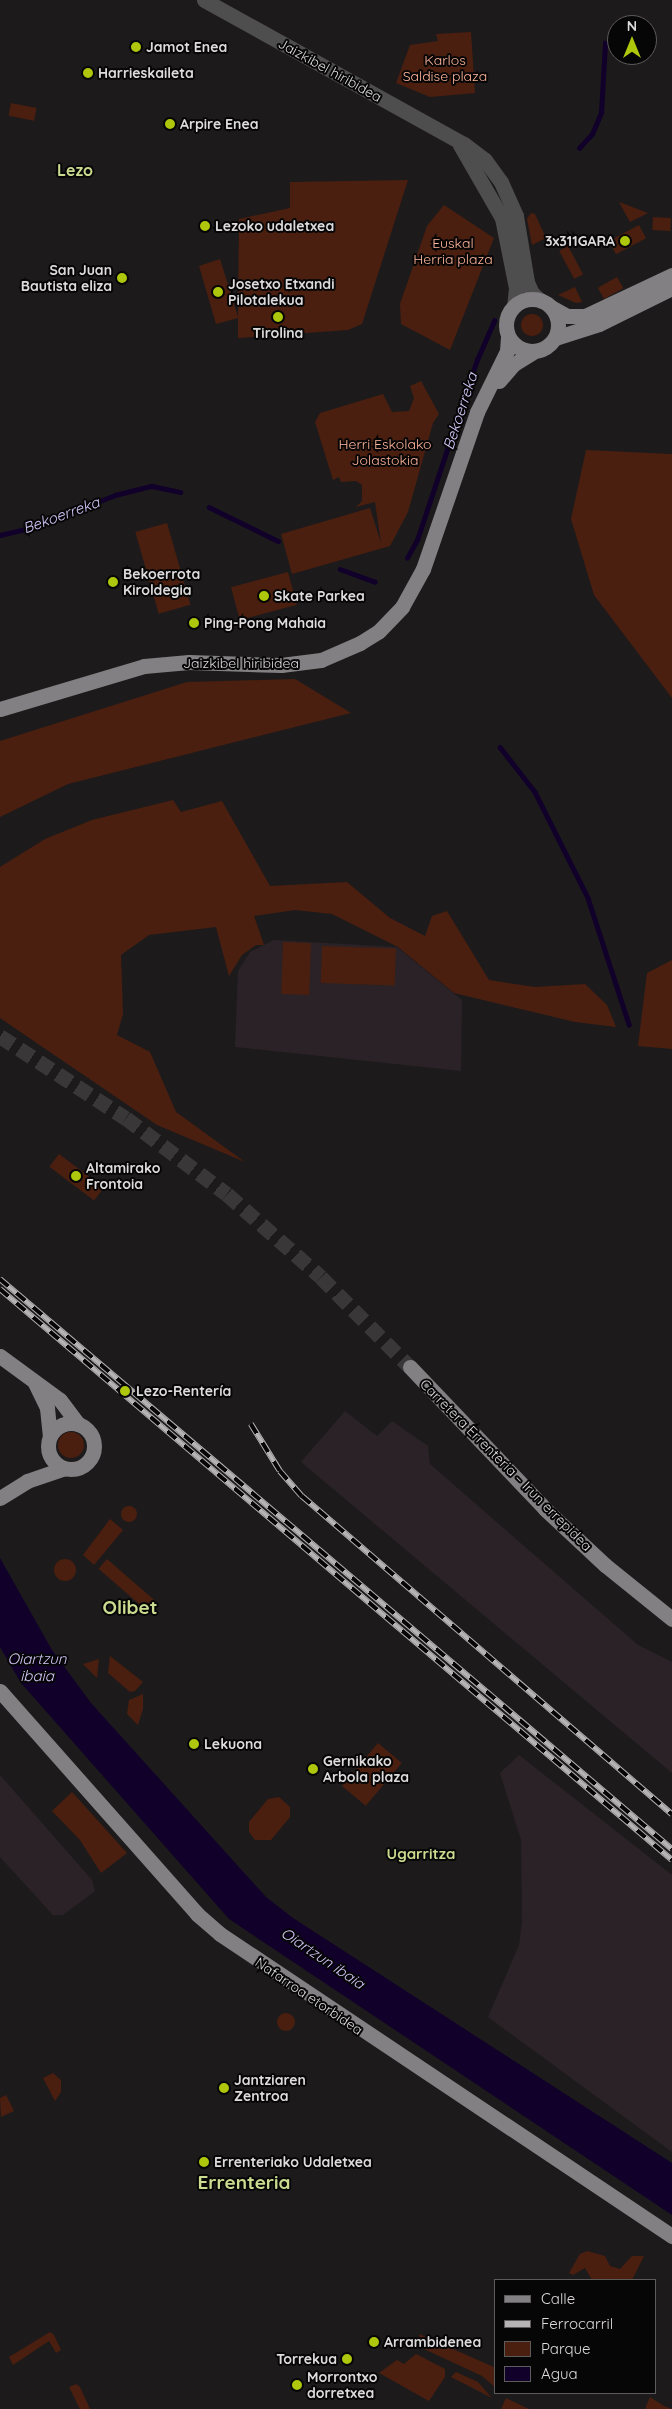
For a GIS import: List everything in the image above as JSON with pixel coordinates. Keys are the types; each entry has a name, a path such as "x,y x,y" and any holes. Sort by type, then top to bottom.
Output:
{"main road":[{"path":"546,304 558,326 554,338 546,348 534,352 519,348 508,338 505,324 514,306 526,300 546,304 567,316 592,314 672,275"},
{"path":"554,338 606,321 672,288"},
{"name":"Jaizkibel hiribidea","path":"0,710 144,666 189,662 302,664 341,653 360,643 392,618 412,591 423,568 485,392 507,351 508,338"},
{"name":"Jaizkibel hiribidea","path":"470,432 486,403 514,364 534,352"},
{"path":"0,1356 60,1400 78,1424 91,1435 92,1454 84,1465 64,1468 27,1481 0,1498"},
{"name":"Carretera Errenteria – Irun errepidea","path":"410,1367 545,1509 605,1565 672,1619"},
{"path":"35,1383 47,1408 49,1442 53,1461 64,1468"},
{"path":"27,1481 59,1426 78,1424"},
{"name":"Nafarroa etorbidea","path":"0,1691 197,1914 220,1934 672,2236"}],"street":[{"name":"Jaizkibel hiribidea","path":"204,0 456,140 485,160 501,182 520,228 529,288 546,304"},
{"path":"456,140 502,218 516,288 514,306"}],"shaded area":[{"path":"274,940 397,947 462,1000 461,1071 235,1047 238,971 250,952"},
{"path":"345,1411 377,1436 392,1421 428,1446 430,1464 638,1645 672,1662 672,1773 301,1462"},
{"path":"519,1755 672,1875 672,2152 488,2017 519,1945 522,1922 521,1840 500,1773"},
{"path":"0,1775 92,1880 95,1891 63,1915 53,1915 0,1857"}],"green space":[{"name":"Karlos Saldise plaza","path":"471,32 475,93 430,97 396,83 410,45 438,41 436,34"},
{"path":"11,103 37,108 34,121 9,116"},
{"path":"408,180 362,324 348,330 238,338 238,318 216,324 199,266 220,259 238,317 239,219 290,208 290,182"},
{"path":"619,202 648,213 630,222"},
{"name":"Euskal Herria plaza","path":"444,205 494,238 450,350 401,324 400,304 427,226"},
{"path":"531,213 535,214 546,238 532,245 527,219"},
{"path":"653,217 671,218 670,231 652,230"},
{"path":"639,225 646,238 616,254 609,241"},
{"path":"568,246 583,274 574,279 559,251"},
{"path":"617,277 623,288 604,299 598,288"},
{"path":"575,287 582,302 576,303 558,295"},
{"path":"528,314 536,314 543,321 543,329 536,336 528,336 521,329 521,321"},
{"name":"Herri Eskolako Jolastokia","path":"421,381 439,414 433,423 408,512 390,546 292,574 281,534 370,508 381,543 375,502 356,507 362,501 362,485 356,481 341,482 339,477 333,480 315,422 320,413 383,394 392,412 409,411 414,398 410,386"},
{"path":"586,450 672,454 672,698 594,595 571,519"},
{"path":"167,523 190,605 159,614 135,532"},
{"name":"Skate Parkea","path":"288,572 297,605 240,620 231,587"},
{"path":"295,679 351,713 68,784 0,817 0,741 187,682"},
{"path":"173,800 181,812 222,801 270,886 347,882 390,918 425,936 432,916 447,911 489,980 535,987 585,984 607,1005 616,1027 575,1022 454,993 398,947 332,914 295,910 254,916 264,945 256,945 242,955 229,976 216,927 149,935 121,955 123,1014 117,1035 150,1052 176,1112 245,1162 157,1125 0,1018 0,867 45,839 92,820"},
{"path":"283,942 311,943 309,995 281,994"},
{"path":"322,946 396,949 395,986 321,983"},
{"path":"672,960 672,1049 638,1046 647,973"},
{"name":"Altamirako Frontoia","path":"59,1154 104,1188 94,1200 49,1167"},
{"path":"71,1432 80,1436 84,1445 80,1454 71,1458 62,1454 58,1445 62,1436"},
{"path":"129,1506 135,1508 137,1514 135,1520 129,1522 123,1520 121,1514 123,1508"},
{"path":"110,1519 123,1530 94,1565 83,1555"},
{"path":"65,1559 73,1562 76,1570 73,1578 65,1581 57,1578 54,1570 57,1562"},
{"path":"107,1559 157,1602 148,1612 98,1569"},
{"path":"110,1656 143,1682 135,1691 130,1692 108,1673"},
{"path":"99,1659 97,1678 83,1664"},
{"path":"143,1694 143,1709 138,1725 127,1714 129,1700"},
{"path":"378,1743 402,1763 366,1806 342,1786"},
{"path":"72,1792 127,1853 101,1873 80,1840 52,1811"},
{"path":"279,1797 290,1807 290,1817 271,1840 255,1840 249,1832 249,1822 268,1799"},
{"path":"286,2013 292,2016 295,2022 292,2028 286,2031 280,2028 277,2022 280,2016"},
{"path":"53,2073 61,2080 61,2092 55,2101 43,2078"},
{"path":"6,2095 14,2111 1,2117 0,2098"},
{"path":"587,2251 605,2256 610,2266 620,2269 632,2256 644,2256 632,2279 591,2279 585,2268 573,2275 569,2273 580,2254"},
{"path":"50,2332 54,2335 61,2350 56,2353 49,2341 13,2365 9,2357"},
{"path":"419,2334 494,2367 494,2386 482,2376 422,2348"},
{"path":"416,2354 445,2369 445,2377 429,2401 379,2373 397,2360 404,2364"},
{"path":"456,2372 478,2382 492,2398 451,2377"},
{"path":"76,2384 80,2387 90,2409 80,2409 69,2387"},
{"path":"650,2397 664,2406 672,2409 645,2409"},
{"path":"506,2398 529,2409 501,2409"}],"water":[{"name":"Oiartzun ibaia","path":"0,1558 52,1650 91,1703 266,1897 293,1918 672,2163 672,2215 229,1919 21,1683 0,1647"}],"waterway":[{"path":"579,148 592,134 601,113 605,43"},
{"name":"Bekoerreka","path":"407,558 417,540 477,360 494,321"},
{"name":"Bekoerreka","path":"0,535 31,528 115,495 152,486 180,492"},
{"name":"Bekoerreka","path":"209,507 278,541"},
{"name":"Bekoerreka","path":"340,569 375,582"},
{"path":"500,747 535,792 588,898 629,1024"}],"tunnel":[{"path":"0,1036 126,1118 227,1194 321,1277 410,1367"}],"railway":[{"path":"0,1279 672,1849"},
{"path":"0,1289 672,1860"},
{"path":"251,1424 280,1471 302,1496 672,1814"}],"place":[{"name":"Jamot Enea","path":"136,47"},
{"name":"Harrieskaileta","path":"88,73"},
{"name":"Arpire Enea","path":"170,124"},
{"name":"Lezoko udaletxea","path":"205,226"},
{"name":"3x311GARA","path":"625,241"},
{"name":"San Juan Bautista eliza","path":"122,278"},
{"name":"Josetxo Etxandi Pilotalekua","path":"218,292"},
{"name":"Tirolina","path":"278,317"},
{"name":"Bekoerrota Kiroldegia","path":"113,582"},
{"name":"Skate Parkea","path":"264,596"},
{"name":"Ping-Pong Mahaia","path":"194,623"},
{"name":"Altamirako Frontoia","path":"76,1176"},
{"name":"Lezo-Rentería","path":"125,1391"},
{"name":"Lekuona","path":"194,1744"},
{"name":"Gernikako Arbola plaza","path":"313,1769"},
{"name":"Jantziaren Zentroa","path":"224,2088"},
{"name":"Errenteriako Udaletxea","path":"204,2162"},
{"name":"Arrambidenea","path":"374,2342"},
{"name":"Torrekua","path":"347,2359"},
{"name":"Morrontxo dorretxea","path":"297,2385"}],"district":[{"name":"Lezo","path":"75,170"},
{"name":"Olibet","path":"130,1608"},
{"name":"Ugarritza","path":"421,1854"},
{"name":"Errenteria","path":"244,2183"}]}
